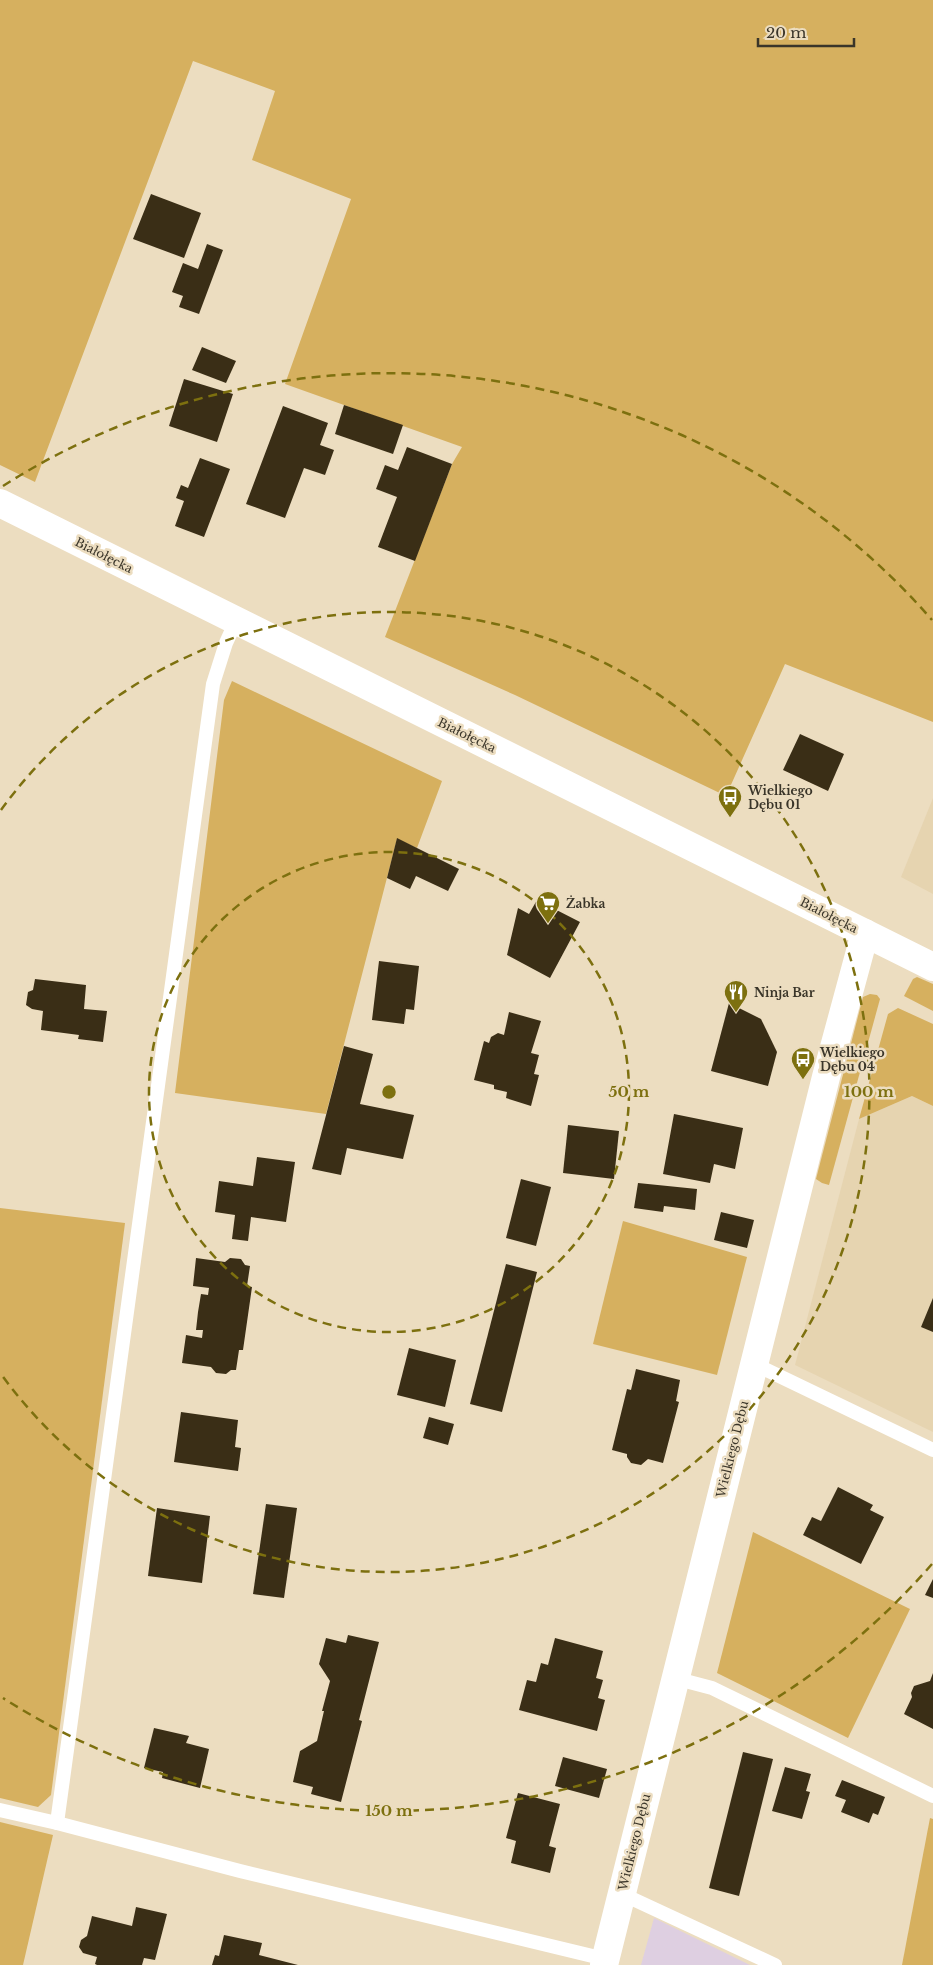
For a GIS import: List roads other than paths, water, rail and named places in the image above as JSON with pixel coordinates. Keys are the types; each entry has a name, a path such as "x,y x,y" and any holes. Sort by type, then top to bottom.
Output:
{"street":[{"name":"Białołęcka","path":"1,507 236,620 933,967"},
{"name":"Wielkiego Dębu","path":"605,1962 674,1678 826,1077 865,933"}],"lane":[{"path":"57,1823 213,684 226,642 236,620"},
{"path":"754,1364 933,1450"},
{"path":"674,1678 712,1688 933,1796"},
{"path":"0,1810 605,1962"},
{"path":"622,1894 775,1965"}],"place":[{"name":"Wielkiego Dębu 01","path":"730,818"},
{"name":"Żabka","path":"548,924"},
{"name":"Ninja Bar","path":"736,1013"},
{"name":"Wielkiego Dębu 04","path":"803,1080"}]}
